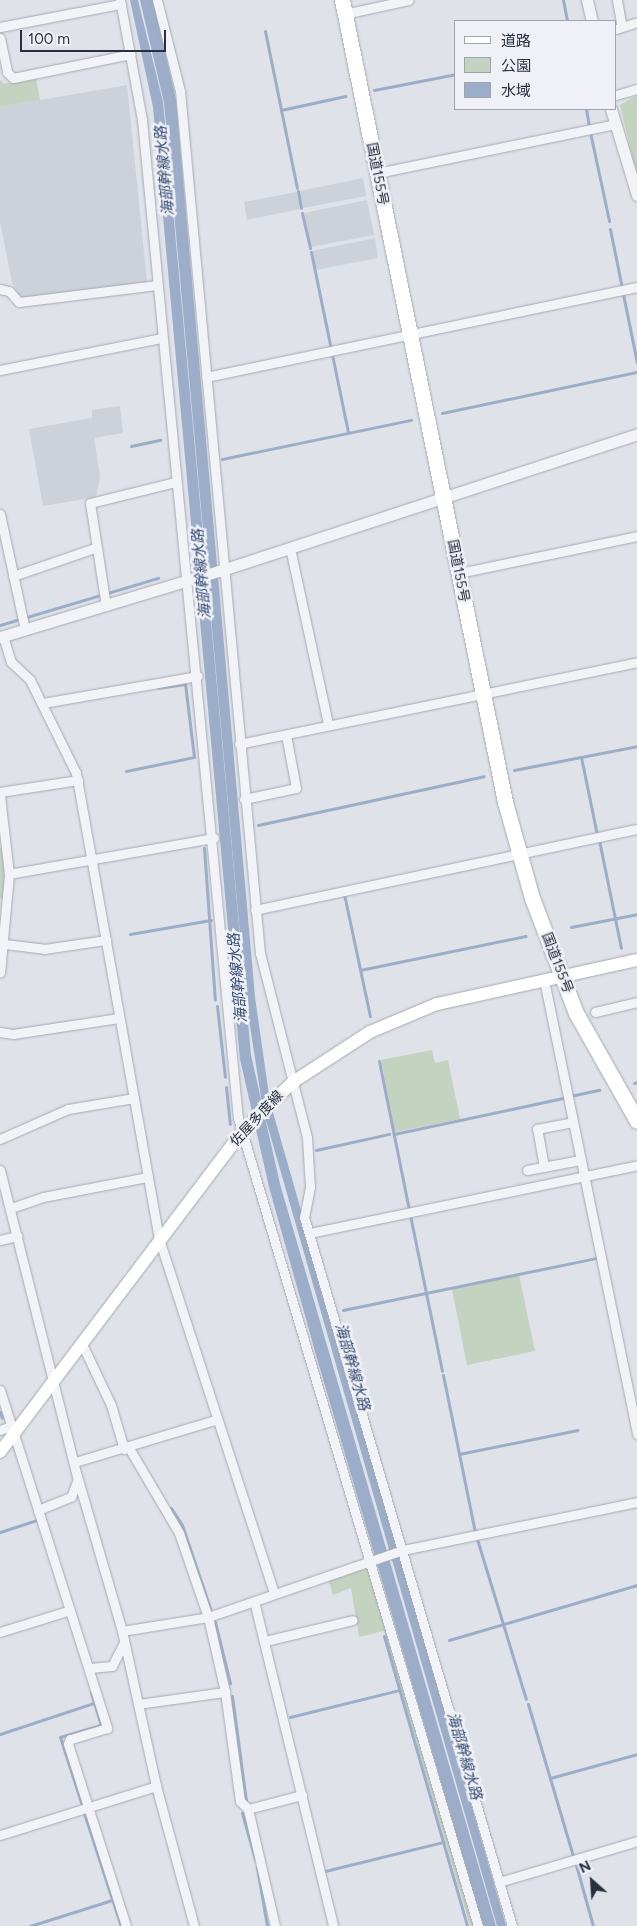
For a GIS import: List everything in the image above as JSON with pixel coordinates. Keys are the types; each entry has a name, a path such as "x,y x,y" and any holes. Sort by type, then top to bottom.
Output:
{"highway":[{"name":"国道155号","path":"343,7 483,693 520,853 562,977 602,1064 637,1121"}],"main road":[{"name":"佐屋多度線","path":"0,1452 13,1430 53,1383 244,1128 293,1082 396,1019 437,1004 637,960"}],"street":[{"path":"157,0 180,91 206,376 221,570 255,910 276,1030 293,1082 307,1138 310,1187 304,1217 512,1926"},
{"path":"343,7 409,0"},
{"path":"587,0 592,20"},
{"path":"616,0 619,28 637,22"},
{"path":"0,27 120,2 142,120 175,482 189,580 214,838 233,1080 238,1118 244,1128 372,1558 478,1926"},
{"path":"0,38 7,72 13,78 131,54"},
{"path":"617,95 637,89"},
{"path":"611,110 637,195"},
{"path":"377,174 615,124"},
{"path":"0,288 9,291 19,302 157,285"},
{"path":"206,376 637,288"},
{"path":"0,370 161,338"},
{"path":"274,1592 215,1420 159,1239 78,780 43,703 30,680 11,662 1,637 23,623 105,599 189,580 637,434"},
{"path":"105,599 95,548 90,504 175,482"},
{"path":"0,514 23,623"},
{"path":"459,573 637,536"},
{"path":"13,576 95,548"},
{"path":"290,548 328,724"},
{"path":"239,744 286,735 328,724 637,662"},
{"path":"43,703 198,676"},
{"path":"244,799 296,788 286,735"},
{"path":"0,792 78,780"},
{"path":"0,796 3,844 9,874 5,944 0,972"},
{"path":"255,910 637,829"},
{"path":"9,874 214,838"},
{"path":"5,944 44,949 106,940"},
{"path":"544,980 637,1436"},
{"path":"596,1012 637,1002"},
{"path":"0,1032 13,1034 119,1018"},
{"path":"0,1138 68,1109 134,1098"},
{"path":"544,1167 537,1129 572,1122"},
{"path":"528,1170 580,1160"},
{"path":"310,1233 637,1165"},
{"path":"0,1170 77,1476 122,1631 156,1786 194,1926"},
{"path":"11,1208 43,1197 148,1177"},
{"path":"0,1240 18,1236"},
{"path":"82,1344 111,1405 126,1449 180,1533 208,1617 225,1692 240,1801 248,1809 275,1926"},
{"path":"0,1390 90,1668 107,1728 70,1739 68,1744 126,1926"},
{"path":"75,1462 126,1449 215,1420"},
{"path":"0,1430 13,1430"},
{"path":"38,1510 71,1497 77,1476"},
{"path":"122,1631 208,1617 274,1592 372,1558 401,1550 637,1502"},
{"path":"254,1600 333,1926"},
{"path":"0,1632 70,1610"},
{"path":"265,1641 353,1620"},
{"path":"90,1668 112,1666 123,1650 122,1631"},
{"path":"138,1704 225,1692"},
{"path":"0,1835 156,1786"},
{"path":"248,1809 302,1796"},
{"path":"499,1882 637,1841"}],"shaded area":[{"path":"127,85 147,282 21,298 12,283 0,221 0,107"},
{"path":"363,178 366,196 303,208 300,191"},
{"path":"297,192 300,209 247,220 244,202"},
{"path":"367,200 374,235 311,247 304,213"},
{"path":"375,238 378,258 316,270 312,251"},
{"path":"120,406 123,433 94,438 100,477 96,497 43,506 29,429 92,418 92,410"}],"green space":[{"path":"36,78 40,100 0,107 0,80 4,84"},
{"path":"637,95 637,176 620,105"},
{"path":"2,847 6,897 0,899 0,848"},
{"path":"432,1050 435,1063 448,1060 460,1119 395,1132 381,1060"},
{"path":"519,1275 535,1351 467,1365 452,1289"},
{"path":"366,1565 369,1567 474,1926 470,1926 384,1631 359,1637 351,1588 333,1595 328,1578"}],"water":[{"name":"海部幹線水路","path":"130,0 138,0 163,102 251,1055 280,1184 496,1926 483,1926 316,1355 269,1187 240,1059 153,107"},
{"path":"140,0 153,0 176,99 255,997 270,1102 506,1926 497,1926 263,1110 246,1000 164,103"}],"waterway":[{"path":"563,0 567,20"},
{"path":"265,31 297,188"},
{"path":"374,90 454,74"},
{"path":"281,110 345,96"},
{"path":"586,110 589,126"},
{"path":"590,132 609,221"},
{"path":"298,191 301,208"},
{"path":"302,213 310,248"},
{"path":"610,229 622,288"},
{"path":"311,252 348,432"},
{"path":"623,294 637,363"},
{"path":"442,413 637,372"},
{"path":"222,459 411,420"},
{"path":"131,446 160,440"},
{"path":"0,625 158,578"},
{"path":"126,771 194,757 185,684 158,688"},
{"path":"514,770 637,746"},
{"path":"581,757 597,835"},
{"path":"258,825 484,776"},
{"path":"599,840 621,948"},
{"path":"204,848 215,1000"},
{"path":"344,894 370,1016"},
{"path":"571,927 637,914"},
{"path":"130,934 211,920"},
{"path":"360,970 526,936"},
{"path":"217,1006 225,1077"},
{"path":"379,1061 409,1210"},
{"path":"226,1087 230,1124"},
{"path":"570,1096 599,1090"},
{"path":"394,1134 564,1098"},
{"path":"316,1150 389,1134"},
{"path":"410,1215 442,1371"},
{"path":"343,1310 596,1258"},
{"path":"443,1375 475,1532"},
{"path":"0,1412 2,1418"},
{"path":"459,1454 578,1430"},
{"path":"171,1508 182,1525 210,1608"},
{"path":"0,1532 37,1520"},
{"path":"477,1539 526,1699"},
{"path":"449,1640 637,1585"},
{"path":"215,1622 230,1683"},
{"path":"384,1636 467,1926"},
{"path":"290,1717 399,1690"},
{"path":"82,1805 60,1737 101,1725 91,1692"},
{"path":"232,1696 246,1801"},
{"path":"0,1734 94,1703"},
{"path":"528,1704 573,1856"},
{"path":"550,1778 637,1754"},
{"path":"84,1813 121,1926"},
{"path":"242,1813 255,1859"},
{"path":"325,1871 443,1842"},
{"path":"576,1865 593,1926"},
{"path":"257,1867 267,1926"},
{"path":"30,1926 112,1900"}]}
